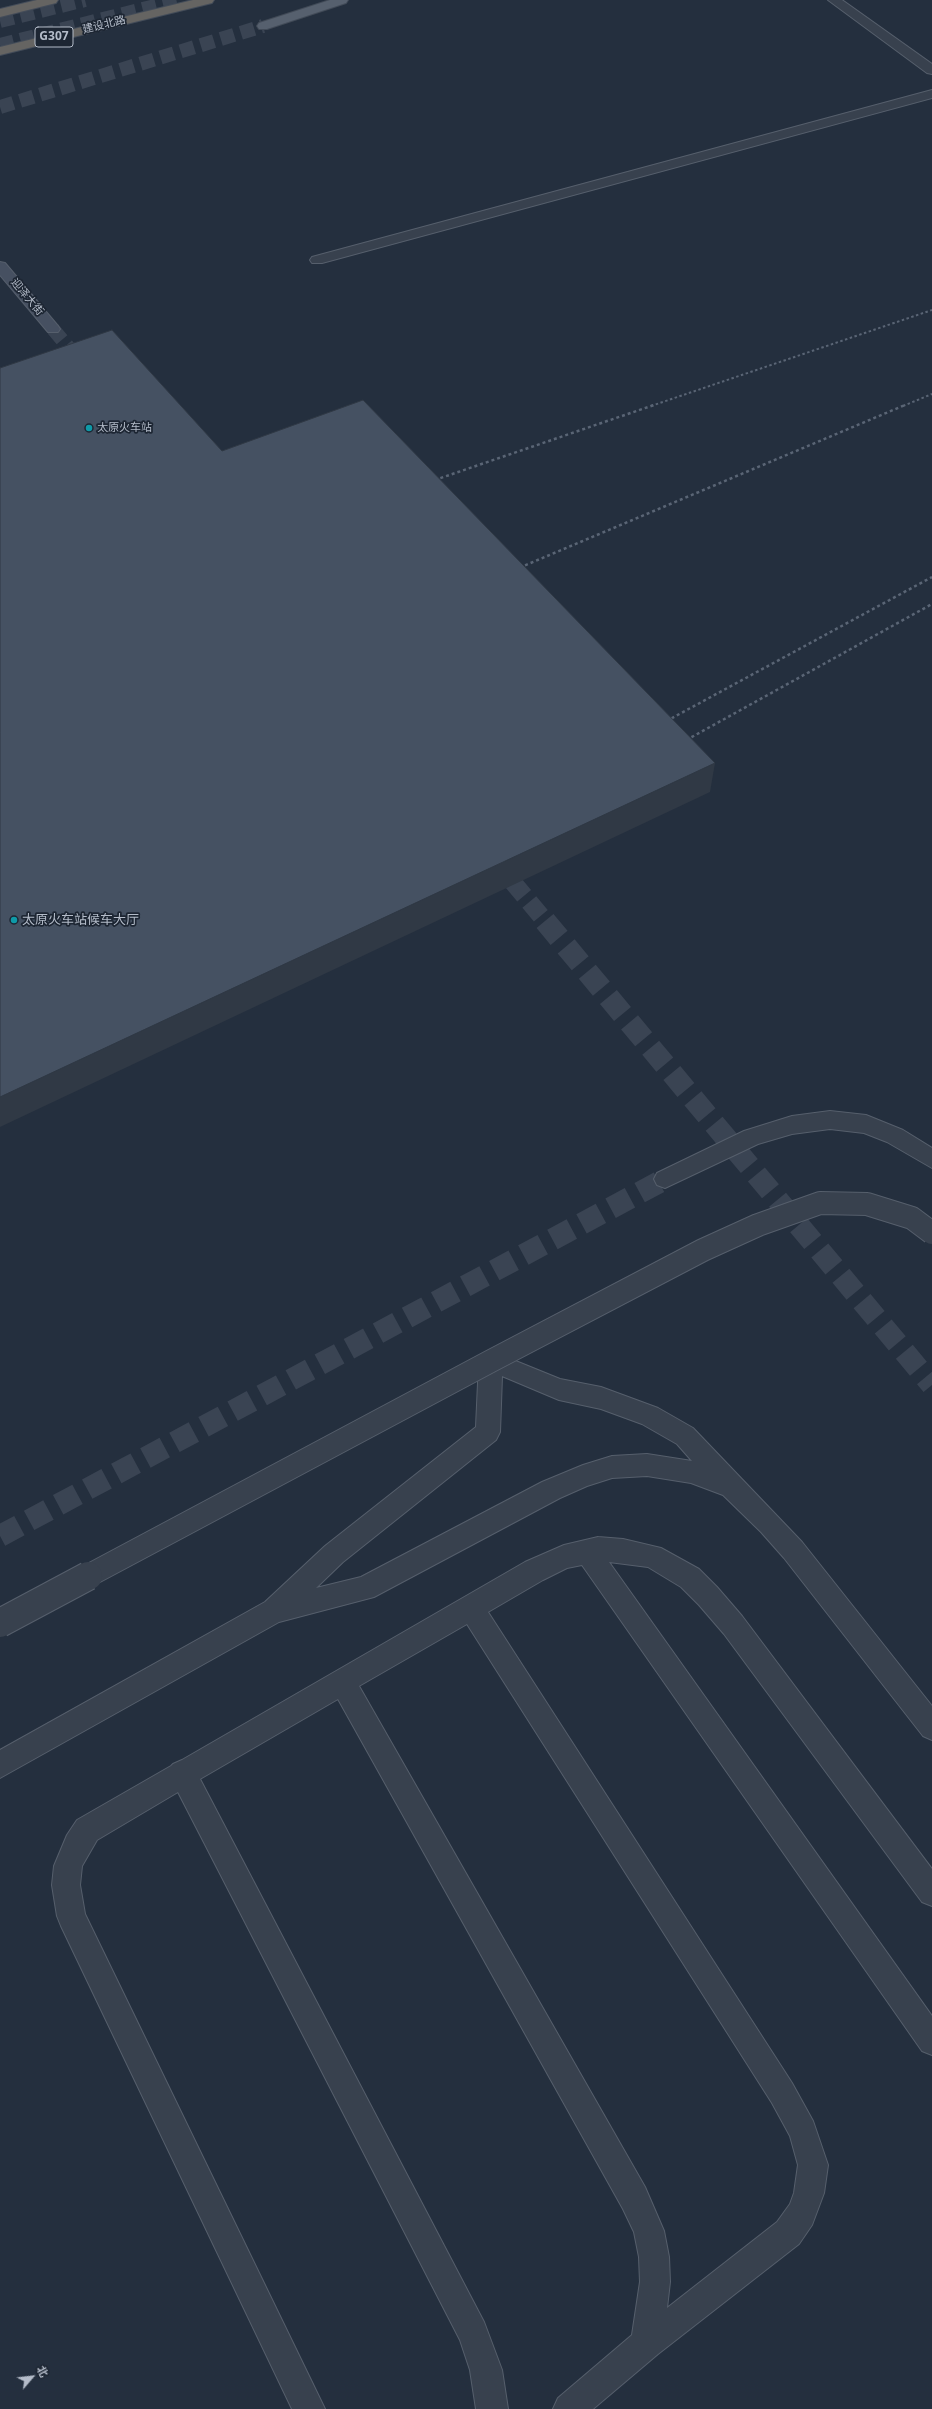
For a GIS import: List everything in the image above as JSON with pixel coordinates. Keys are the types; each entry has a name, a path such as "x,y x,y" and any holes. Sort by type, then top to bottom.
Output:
{"highway":[{"path":"0,13 52,0"},
{"name":"建设北路","path":"0,51 208,0"}],"main road":[{"path":"263,26 342,0"},
{"name":"迎泽大街","path":"1,266 53,328"}],"street":[{"path":"834,0 932,70"},
{"path":"317,260 932,94"},
{"path":"664,1179 752,1137 792,1125 830,1120 866,1124 894,1136 932,1159"},
{"path":"0,1623 491,1361 703,1250 758,1225 820,1203 867,1204 912,1218 932,1233"},
{"path":"491,1361 559,1389 601,1398 650,1416 685,1436 731,1487 770,1524 793,1550 932,1727"},
{"path":"0,1765 274,1611 334,1554 488,1432 491,1361"},
{"path":"274,1611 366,1588 551,1490 612,1467 646,1465 691,1472 731,1487"},
{"path":"309,2409 72,1916 66,1885 68,1866 77,1845 87,1830 182,1773 471,1608 534,1570 564,1557 587,1552 598,1550 623,1551 652,1556 690,1578 708,1596 733,1625 932,1892"},
{"path":"587,1552 932,2041"},
{"path":"471,1608 782,2094 803,2131 813,2165 808,2193 801,2214 788,2233 647,2344 569,2409"},
{"path":"342,1681 630,2191 649,2231 654,2257 655,2282 647,2344"},
{"path":"182,1773 473,2333 486,2370 492,2409"}],"building":[{"path":"112,330 222,451 363,400 715,763 0,1097 0,368"}],"tunnel":[{"path":"0,21 85,0"},
{"path":"0,45 179,0"},
{"path":"0,107 263,26"},
{"path":"53,329 86,368"},
{"path":"496,862 546,922"},
{"path":"545,921 932,1385"},
{"path":"0,1536 665,1179"}],"railway":[{"path":"651,406 932,310"},
{"path":"903,406 932,394"},
{"path":"429,482 654,405"},
{"path":"514,570 905,405"},
{"path":"661,724 932,577"},
{"path":"681,743 932,604"}],"place":[{"name":"太原火车站","path":"89,428"},
{"name":"太原火车站候车大厅","path":"14,920"}]}
